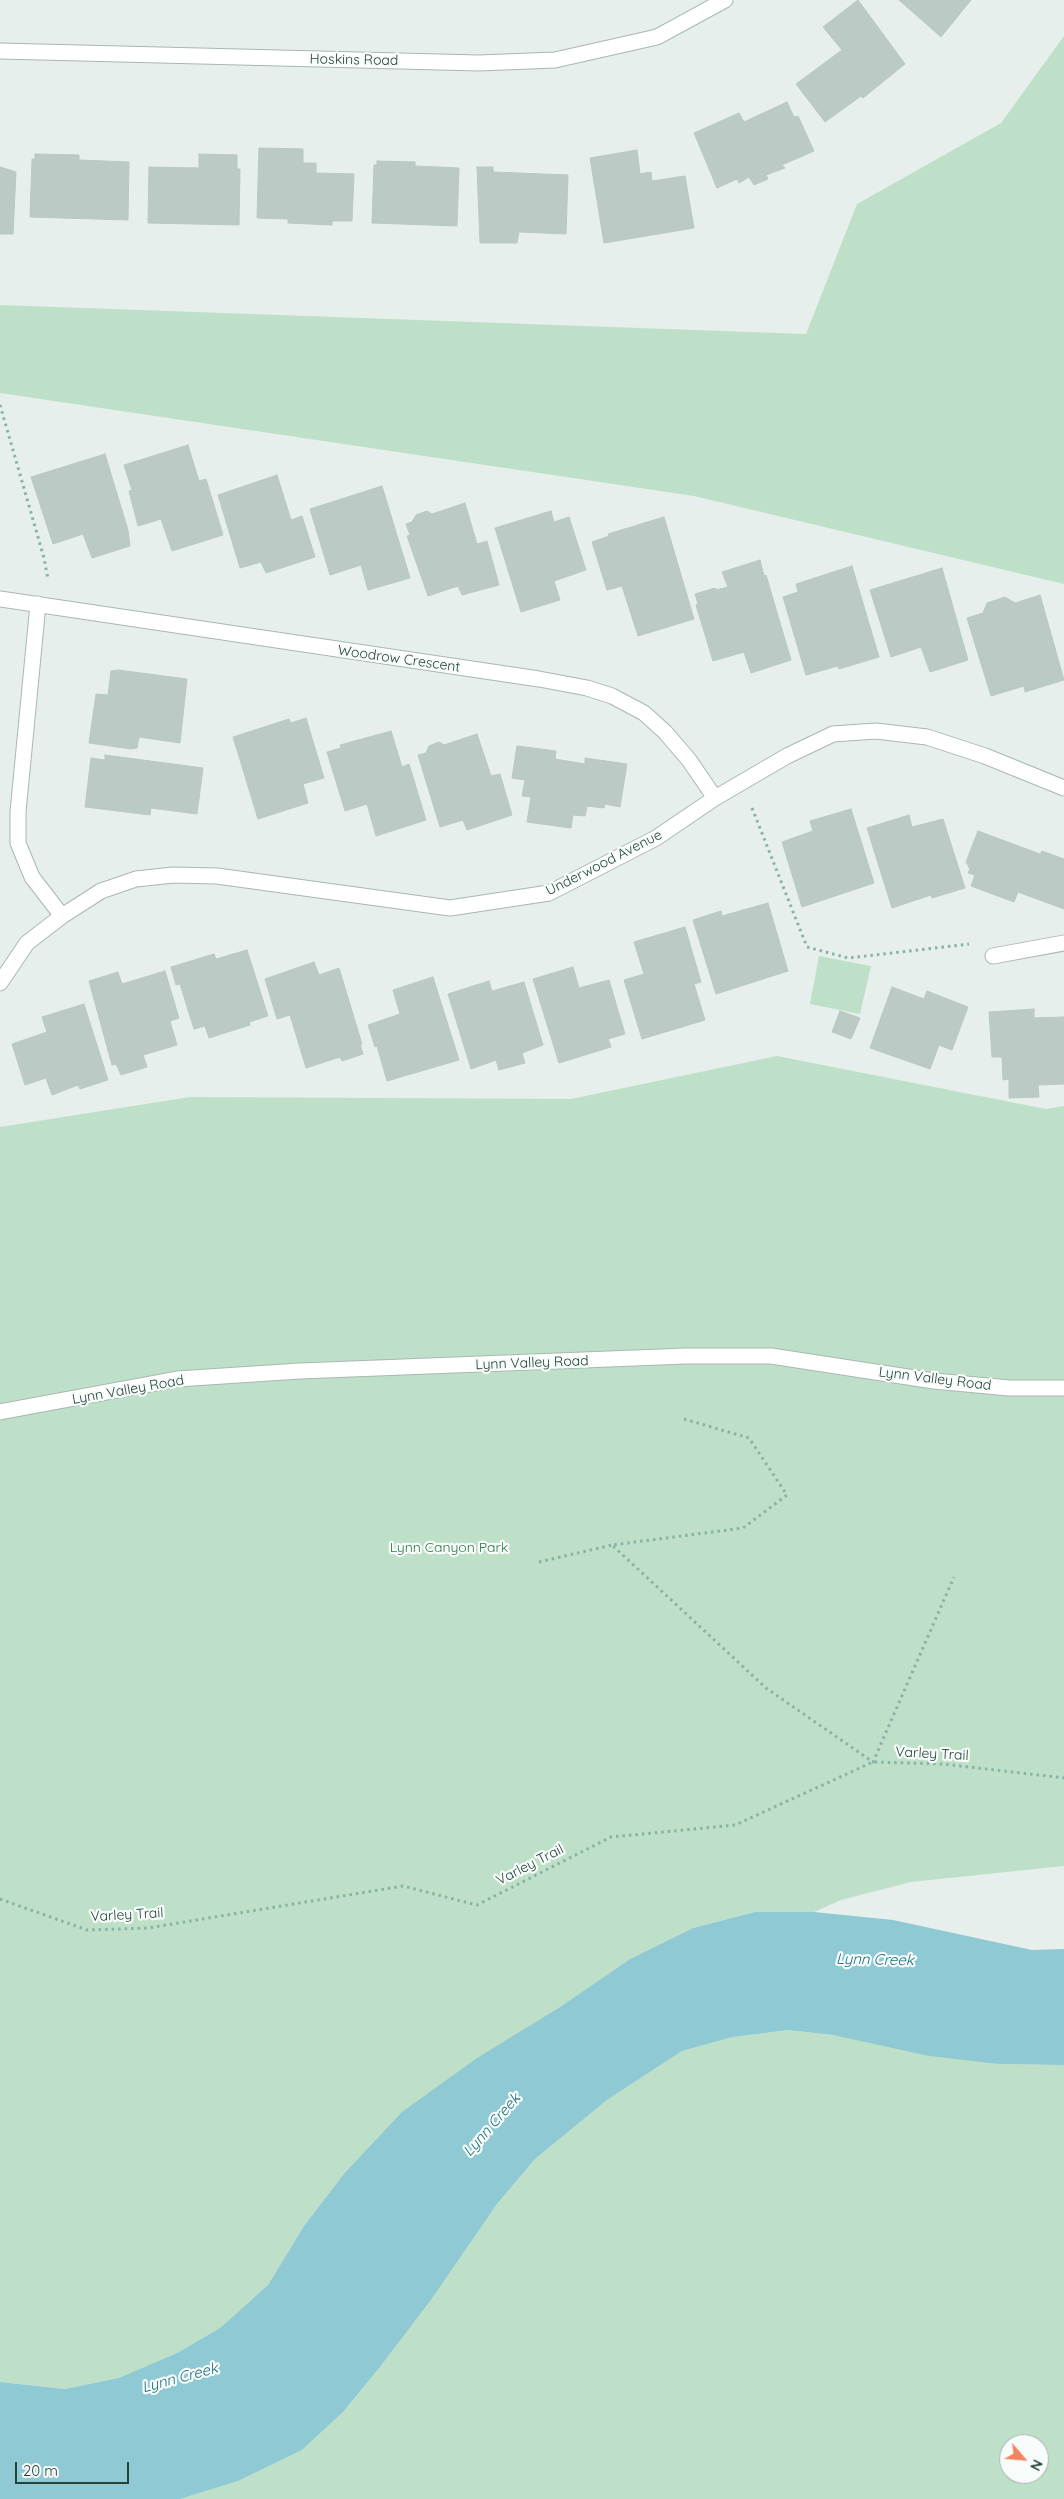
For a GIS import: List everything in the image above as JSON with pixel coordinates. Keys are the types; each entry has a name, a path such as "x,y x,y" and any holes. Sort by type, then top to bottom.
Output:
{"street":[{"name":"Hoskins Road","path":"0,51 479,63 555,60 657,37 725,0"},
{"name":"Woodrow Crescent","path":"0,599 539,679 587,688 612,696 644,713 689,760 715,798"},
{"path":"46,605 18,812 18,843 32,877 62,916"},
{"name":"Underwood Avenue","path":"0,983 27,943 62,916 101,891 136,879 173,875 217,876 450,908 549,894 656,838 715,798 787,756 833,734 876,731 927,737 985,756 1064,788"},
{"path":"993,956 1064,943"},
{"name":"Lynn Valley Road","path":"0,1412 177,1380 300,1371 686,1356 771,1356 934,1381 1009,1388 1064,1388"}],"path":[{"path":"0,405 44,558 46,605"},
{"path":"742,783 807,947 848,958 972,943 993,956"},
{"path":"539,1562 612,1545 742,1528 787,1494 750,1438 684,1419"},
{"path":"612,1545 766,1688 873,1762 954,1577"},
{"name":"Varley Trail","path":"0,1899 87,1930 148,1928 403,1886 477,1905 611,1836 735,1825 873,1762 943,1764 1064,1778"}],"green space":[{"path":"1064,36 1064,584 694,496 0,393 0,305 806,334 857,204 1001,123"},
{"path":"819,956 871,966 860,1014 810,1004"},
{"name":"Lynn Canyon Park","path":"777,1056 1046,1109 1064,1106 1064,1866 911,1882 841,1900 814,1912 755,1912 693,1928 630,1959 557,2009 343,2175 304,2226 268,2285 220,2328 177,2353 120,2378 65,2389 0,2382 0,1127 190,1097 571,1099"},
{"path":"788,2030 833,2035 999,2064 1064,2065 1064,2499 180,2499 238,2481 302,2450 343,2412 380,2367 431,2300 497,2204 535,2159 607,2100 682,2051 733,2037"}],"water":[{"name":"Lynn Creek","path":"755,1912 814,1912 893,1920 1032,1950 1064,1949 1064,2065 999,2064 929,2056 833,2035 788,2030 733,2037 682,2051 607,2100 535,2159 497,2204 431,2300 380,2367 343,2412 302,2450 238,2481 180,2499 0,2499 0,2382 65,2389 119,2378 177,2353 220,2328 268,2285 304,2226 343,2175 402,2112 477,2058 557,2009 630,1959 693,1928"}],"building":[{"path":"858,0 905,64 863,98 861,96 825,122 796,84 842,50 823,27"},
{"path":"899,0 971,0 941,37"},
{"path":"787,102 794,117 798,116 814,151 782,165 785,168 766,175 768,179 754,185 749,177 739,183 737,179 717,188 694,133 739,113 744,122"},
{"path":"259,148 303,149 303,163 316,163 316,173 354,174 352,221 332,221 332,225 288,223 288,219 257,218"},
{"path":"637,150 640,174 651,172 652,181 685,176 694,228 604,243 590,158"},
{"path":"35,154 79,155 79,160 129,162 128,220 30,217 32,159 35,159"},
{"path":"199,154 237,155 237,169 240,169 239,225 148,223 149,167 199,168"},
{"path":"377,161 415,162 415,166 459,168 457,226 372,223 374,165 377,165"},
{"path":"0,167 16,172 13,234 0,234"},
{"path":"477,167 493,167 493,172 568,175 566,234 519,232 517,243 480,243"},
{"path":"188,445 199,481 206,479 223,535 172,551 161,519 138,526 129,491 132,490 124,465"},
{"path":"105,454 128,530 130,546 92,558 83,534 53,544 31,477"},
{"path":"277,475 291,520 302,516 315,557 266,573 261,562 240,568 218,495"},
{"path":"382,486 410,578 368,590 361,565 330,575 310,509"},
{"path":"465,503 477,544 487,541 499,585 462,595 458,586 428,596 407,536 410,535 406,524 412,522 416,515 427,511 432,514"},
{"path":"551,511 554,522 569,517 586,570 554,581 560,600 521,612 495,528"},
{"path":"664,517 694,619 638,636 622,586 607,590 592,542 609,536 608,534"},
{"path":"760,560 791,660 751,673 744,652 713,661 696,605 698,604 695,594 715,588 716,590 728,587 722,572"},
{"path":"852,566 879,657 839,669 838,666 806,675 783,597 798,592 796,584"},
{"path":"942,568 968,660 930,672 921,647 891,657 870,590"},
{"path":"1040,595 1064,680 1025,692 1024,686 991,696 967,618 983,613 987,603 1005,597 1015,603"},
{"path":"118,670 187,679 180,743 139,737 137,748 131,749 89,743 96,694 108,695 111,671"},
{"path":"306,718 324,778 303,784 308,803 258,819 233,737 289,719 291,723"},
{"path":"391,731 402,767 409,764 426,820 376,836 367,804 345,811 327,752 341,748 340,745"},
{"path":"477,734 491,776 500,774 512,815 467,830 463,820 440,827 418,755 426,753 429,746 439,742 444,745"},
{"path":"517,746 556,751 555,759 585,764 585,758 627,764 620,807 605,804 604,808 587,806 585,816 573,815 571,828 527,822 531,797 522,796 525,780 512,778"},
{"path":"105,755 203,768 197,814 151,808 150,815 85,807 91,758 105,760"},
{"path":"851,809 874,883 802,907 782,842 813,831 810,821"},
{"path":"909,815 912,827 943,819 965,888 932,898 931,895 892,908 867,828"},
{"path":"978,831 1040,854 1042,851 1064,859 1064,909 1018,892 1014,902 971,886 975,875 968,873 970,869 966,862"},
{"path":"768,903 788,971 716,994 693,920 721,911 722,916"},
{"path":"685,927 701,982 694,984 705,1020 642,1039 624,980 644,974 634,942"},
{"path":"247,950 268,1016 249,1022 250,1025 209,1038 205,1026 194,1029 180,984 176,985 171,967 214,954 216,959"},
{"path":"314,962 319,975 339,968 362,1044 360,1044 363,1054 342,1061 340,1057 306,1068 290,1015 277,1019 265,979"},
{"path":"573,967 579,988 609,980 625,1034 608,1039 611,1047 559,1063 533,979"},
{"path":"165,971 179,1018 170,1021 177,1045 143,1055 147,1067 121,1075 116,1064 112,1065 89,981 118,972 122,984"},
{"path":"433,977 459,1060 387,1081 377,1046 375,1047 368,1025 400,1014 393,990"},
{"path":"489,981 492,991 524,982 543,1045 522,1053 525,1063 499,1070 496,1060 471,1069 448,994"},
{"path":"892,987 924,999 927,991 968,1007 952,1050 939,1045 930,1069 870,1048"},
{"path":"84,1004 108,1080 80,1089 78,1085 52,1095 46,1078 25,1085 12,1044 47,1032 42,1017"},
{"path":"1034,1009 1034,1018 1064,1017 1064,1084 1038,1085 1039,1097 1009,1098 1009,1079 1003,1080 1002,1057 992,1057 989,1012"},
{"path":"840,1011 860,1018 851,1039 832,1032"}]}
